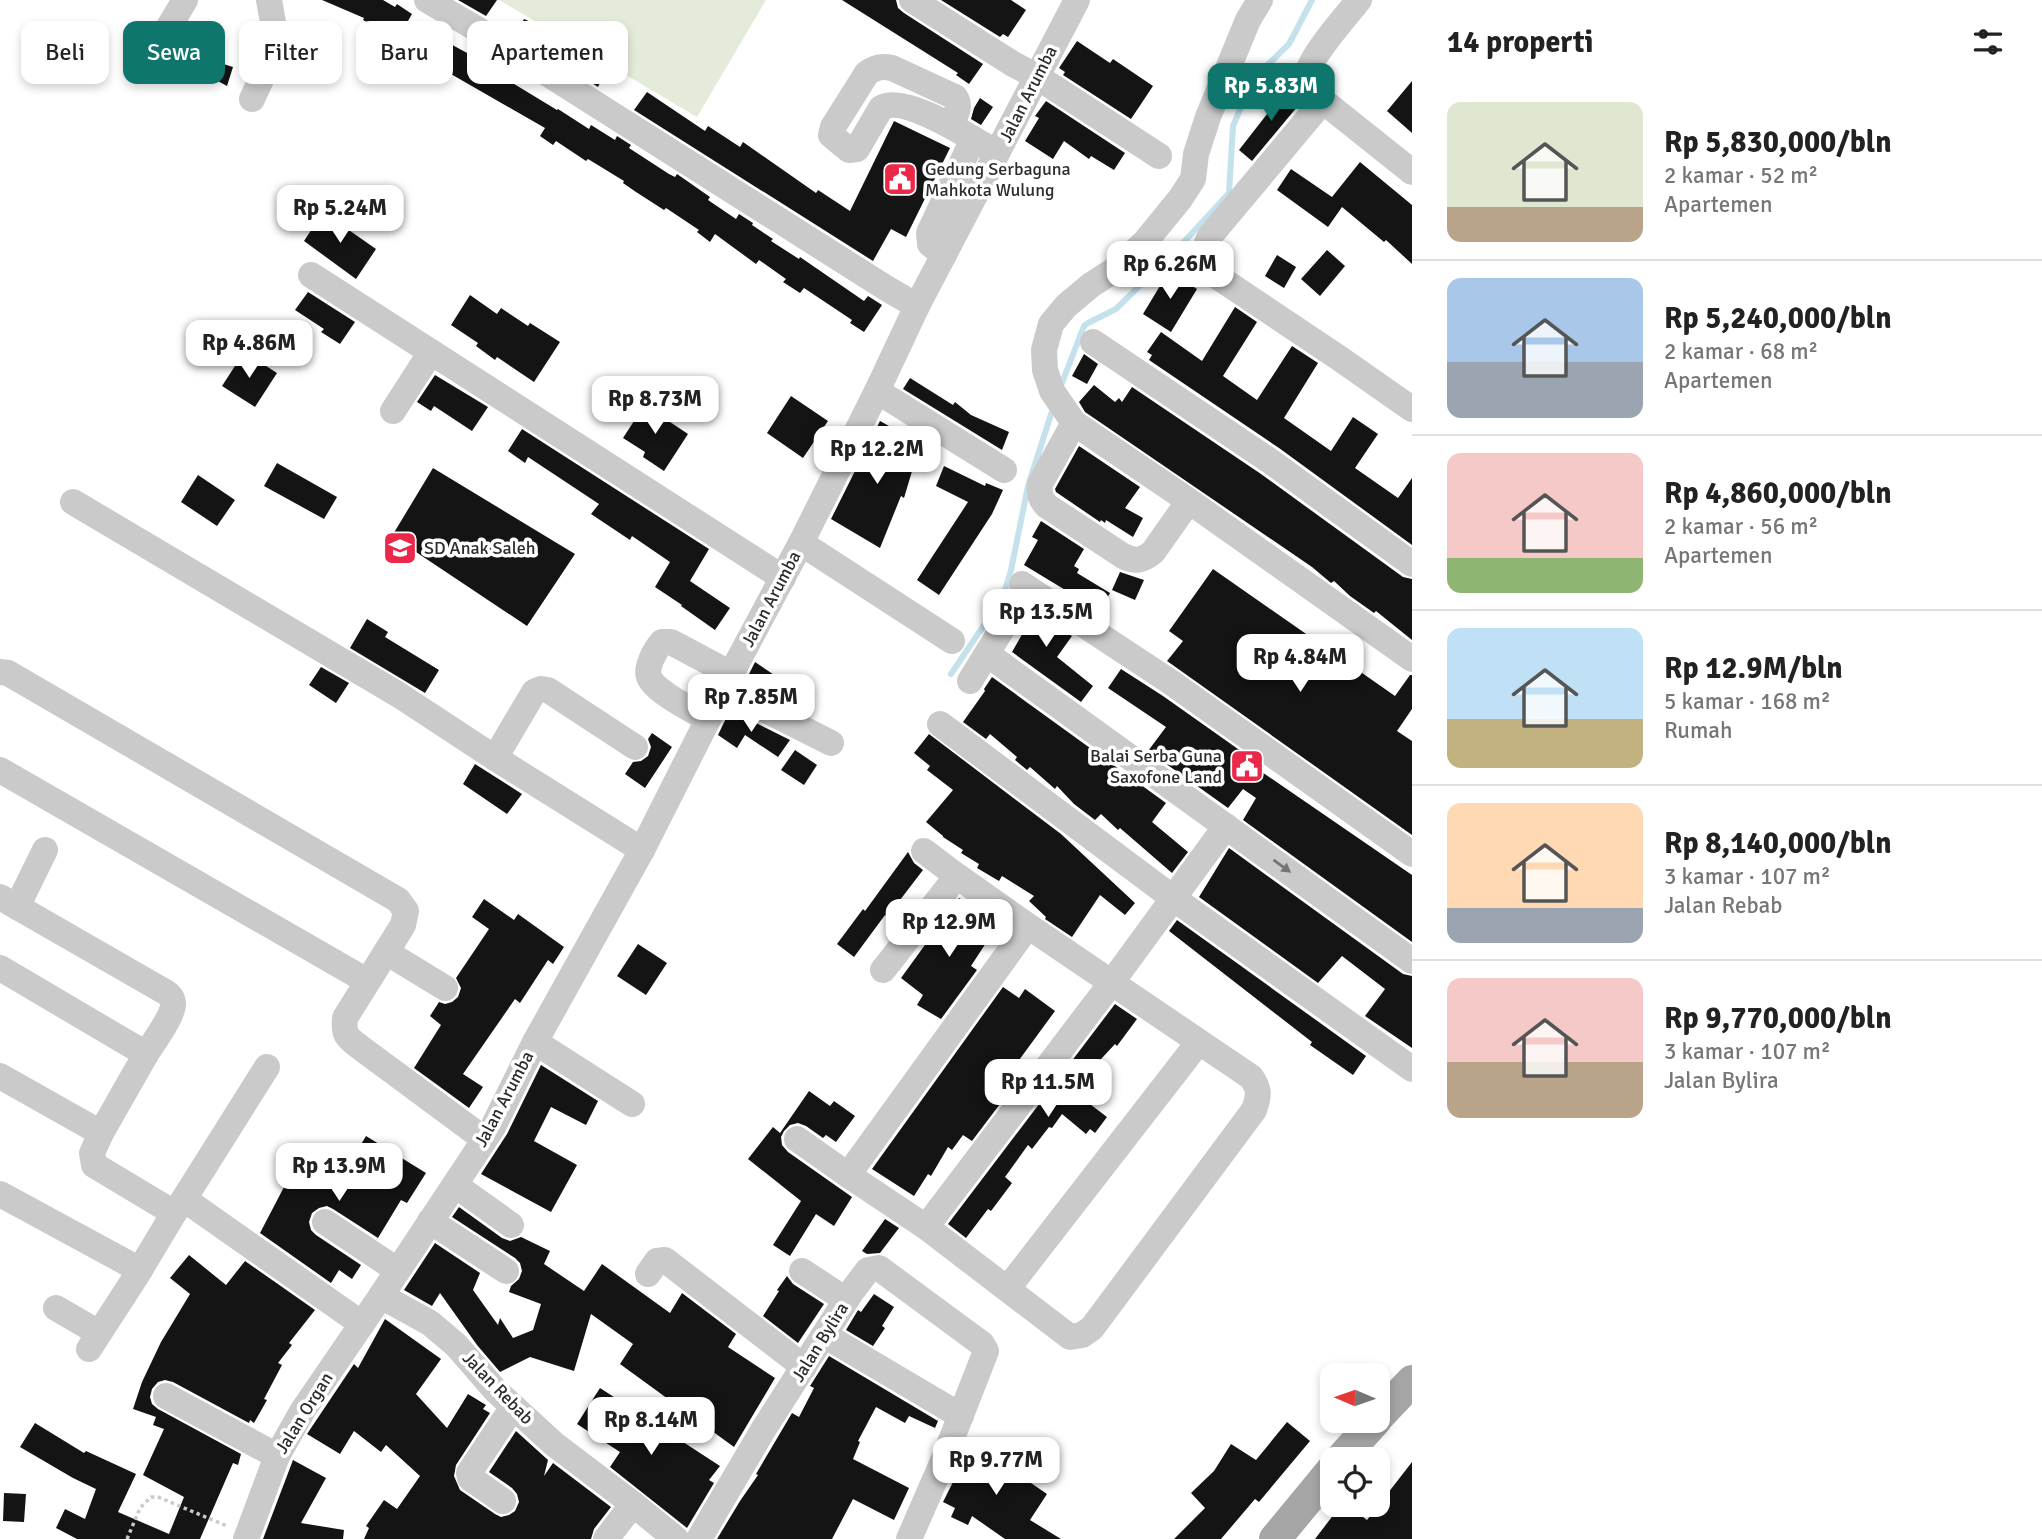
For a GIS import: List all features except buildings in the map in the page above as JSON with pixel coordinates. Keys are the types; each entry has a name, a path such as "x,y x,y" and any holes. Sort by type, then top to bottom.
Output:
{"main road":[{"path":"1390,1405 1412,1381"},
{"path":"1352,1447 1364,1433"},
{"path":"1276,1539 1320,1485"}],"street":[{"path":"172,21 185,0"},
{"path":"252,99 277,45 269,0"},
{"path":"427,0 917,306"},
{"path":"912,0 1159,156"},
{"name":"Jalan Arumba","path":"381,1296 493,1127 535,1042 642,850 801,543 917,306 1077,0"},
{"path":"1260,0 1248,20 1208,117 1196,154 1193,179 1144,243 1113,271 1066,306 1051,324 1044,349 1045,370 1064,408 1412,659"},
{"path":"1359,0 1314,58 1307,69 1307,79 1323,101 1412,172"},
{"path":"951,125 958,109 955,97 892,68 875,68 867,73 855,90 832,127 831,135 849,150 857,149 881,108 896,104 951,125 997,153"},
{"path":"855,90 881,108"},
{"path":"1323,101 1210,236 1204,252 1205,261 1215,275 1412,409"},
{"path":"944,255 930,244 929,233 974,139"},
{"path":"311,275 783,578"},
{"path":"1093,342 1270,461 1412,564"},
{"path":"393,411 431,352"},
{"path":"877,391 1004,470"},
{"path":"1064,408 1040,484 1041,500 1047,506 1123,556 1136,561 1153,552 1189,500"},
{"path":"73,502 399,695 642,850"},
{"path":"801,543 952,641"},
{"path":"1021,584 1194,699 1412,854"},
{"path":"970,681 1002,629"},
{"path":"708,719 652,682 648,668 662,642 671,642 727,682 831,743"},
{"path":"987,654 1412,961"},
{"path":"0,671 8,673 398,900 406,911 405,920 345,1018 344,1030 347,1037 484,1139"},
{"path":"495,758 534,692 541,689 548,690 635,747"},
{"path":"940,724 1173,898 1412,1069"},
{"path":"0,771 367,981"},
{"path":"926,1227 1112,982 1226,826"},
{"path":"45,849 9,902 167,993 173,1005 170,1015 101,1133 92,1153 94,1165 179,1206 362,1324"},
{"path":"797,1139 926,1227 1070,1337 1082,1335 1092,1328 1254,1110 1259,1096 1257,1085 1251,1077 1028,926 924,851"},
{"path":"883,970 957,876"},
{"path":"848,1175 1028,926"},
{"path":"386,952 445,988"},
{"path":"0,968 146,1054"},
{"path":"535,1042 632,1104"},
{"path":"1008,1288 1198,1043"},
{"path":"56,1308 94,1341 267,1067"},
{"path":"0,1076 101,1133"},
{"path":"455,1185 511,1224"},
{"path":"0,1194 140,1270"},
{"path":"430,1221 506,1271"},
{"path":"326,1222 397,1270"},
{"path":"648,1274 657,1261 665,1260 804,1367"},
{"name":"Jalan Bylira","path":"699,1539 763,1430 868,1270 879,1268 984,1348 985,1355 961,1416"},
{"path":"802,1270 846,1300"},
{"name":"Jalan Organ","path":"247,1537 277,1456 303,1410 381,1296"},
{"name":"Jalan Rebab","path":"381,1296 430,1323 450,1339 496,1391 554,1444 676,1539"},
{"path":"824,1335 961,1416 909,1539"},
{"path":"166,1396 277,1456"},
{"path":"503,1501 470,1478 470,1473 513,1407"},
{"path":"607,1539 633,1504"}],"path":[{"path":"127,1539 140,1508 151,1497 158,1497 247,1537"}],"green space":[{"path":"499,0 766,0 697,117 628,76 628,21 535,21"}],"waterway":[{"path":"1060,388 1084,326 1116,309 1229,193 1233,126 1253,79 1289,44 1312,0"},
{"path":"951,674 1003,597 1028,486 1054,405"}],"place":[{"name":"Gedung Serbaguna Mahkota Wulung","path":"900,179"},
{"name":"SD Anak Saleh","path":"400,548"},
{"name":"Balai Serba Guna Saxofone Land","path":"1247,766"}]}
